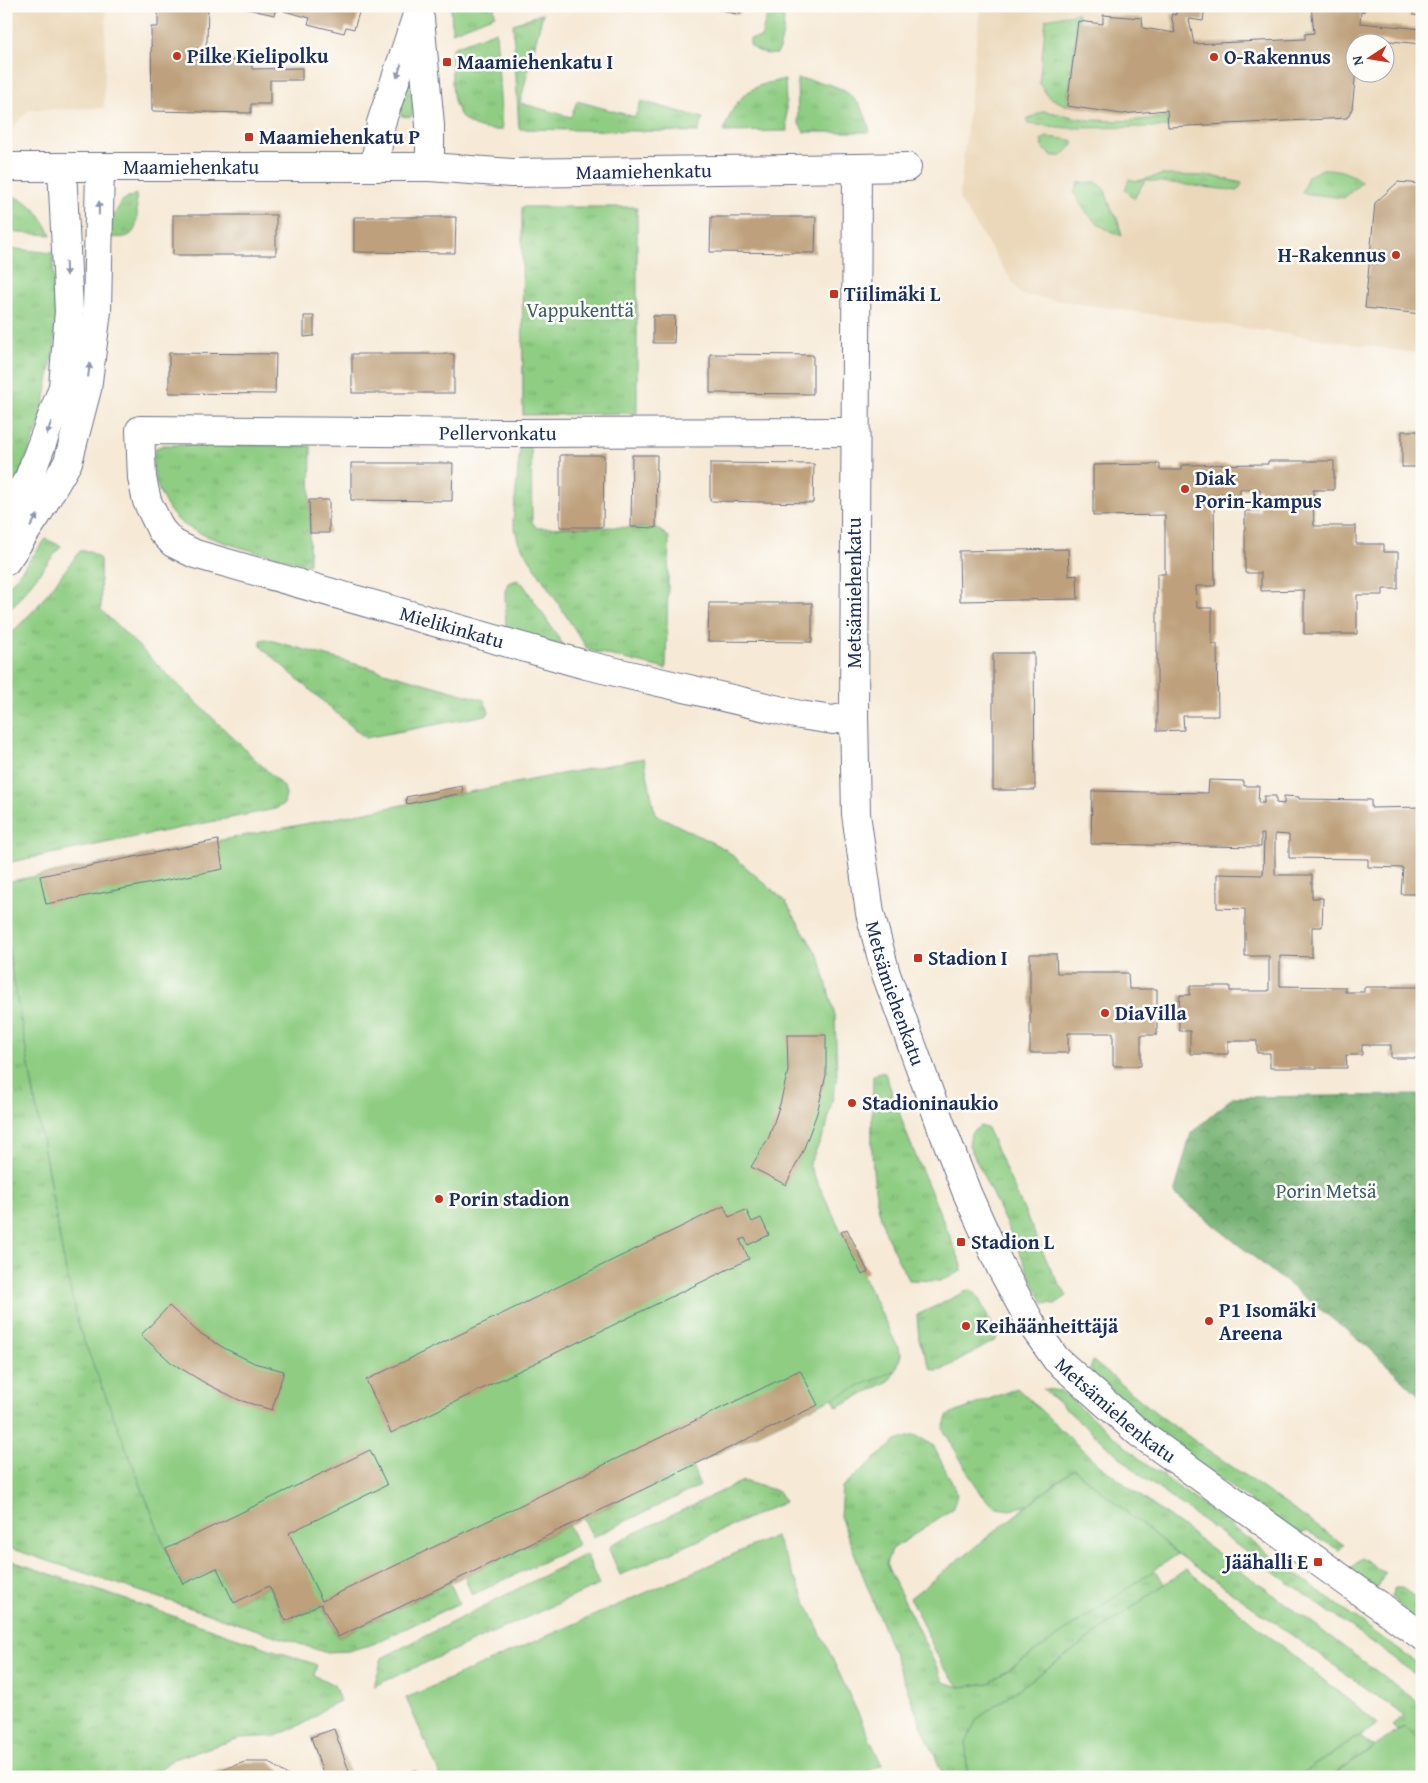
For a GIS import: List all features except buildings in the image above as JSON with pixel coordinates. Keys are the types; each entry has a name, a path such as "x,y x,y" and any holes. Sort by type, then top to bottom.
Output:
{"main road":[{"path":"375,166 382,123 420,7"},
{"path":"420,7 430,125 430,167"},
{"name":"Maamiehenkatu","path":"6,167 375,166 430,167 511,173 907,167"},
{"path":"6,561 37,515 68,462 87,389 97,311 100,167"},
{"path":"6,513 29,478 64,387 69,311 62,168"},
{"name":"Metsämiehenkatu","path":"857,168 854,716 856,814 870,913 886,974 967,1194 1000,1266 1032,1325 1056,1359 1138,1433 1422,1636"},
{"name":"Pellervonkatu","path":"140,430 510,433 855,432"},
{"name":"Mielikinkatu","path":"140,430 142,478 147,501 161,530 173,543 194,554 586,665 800,715 833,720 854,716"}],"shaded area":[{"path":"6,6 106,6 104,108 28,110 9,133 6,133"},
{"path":"980,6 1422,6 1422,354 1021,295 959,199"}],"green space":[{"path":"451,6 494,6 495,15 452,32"},
{"path":"769,6 784,6 784,24 777,54 762,52 750,45 750,39 761,38"},
{"path":"543,13 520,103 571,117 577,101 635,117 641,101 703,118 698,132 519,129 513,24"},
{"path":"1078,13 1067,106 1049,97 1039,84 1046,19"},
{"path":"496,31 502,130 483,129 470,124 461,116 453,93 452,79 452,48"},
{"path":"410,79 413,79 411,117 400,114"},
{"path":"797,79 811,80 835,86 845,91 861,107 870,132 804,132 798,122"},
{"path":"785,80 787,131 724,132 733,110 745,94 762,85"},
{"path":"1044,111 1089,120 1129,121 1167,117 1167,127 1068,128 1028,124 1026,120"},
{"path":"1047,137 1072,140 1074,144 1062,156 1053,156 1043,149 1041,140"},
{"path":"1323,169 1344,172 1362,182 1344,198 1302,193 1308,176"},
{"path":"1162,175 1212,176 1242,183 1238,191 1145,180 1134,199 1125,190 1129,179 1137,181"},
{"path":"1096,182 1105,190 1112,211 1117,217 1122,236 1099,225 1083,208 1074,193 1078,183"},
{"path":"136,194 137,219 134,231 125,237 108,238 112,219 122,201"},
{"path":"6,195 29,204 39,214 51,235 6,232"},
{"name":"Vappukenttä","path":"522,207 637,207 637,413 523,415"},
{"path":"6,248 53,253 55,343 41,420 18,479 6,493"},
{"path":"164,445 311,446 309,565 219,541 201,534 176,518 163,498 157,485 154,471 153,457 156,448"},
{"path":"529,446 531,451 532,522 537,528 656,528 669,537 666,669 588,650 518,541 513,521 520,448"},
{"path":"46,539 61,546 6,615 6,590"},
{"path":"80,551 90,551 100,559 101,610 284,787 286,795 284,804 275,809 6,863 6,639 36,608"},
{"path":"517,580 523,584 564,646 506,630 505,591 508,583"},
{"path":"266,639 484,700 489,712 487,715 365,738 261,647 261,640"},
{"name":"Porin stadion","path":"644,758 655,814 725,849 785,901 820,959 835,1016 837,1077 826,1129 809,1165 901,1354 896,1370 826,1401 338,1637 321,1604 286,1621 269,1586 234,1603 217,1568 183,1584 166,1549 80,1331 65,1267 6,937 6,882"},
{"path":"6,937 65,1267 183,1584 217,1568 321,1604 338,1637 450,1583 459,1603 373,1644 348,1651 324,1652 6,1547"},
{"path":"879,1072 885,1073 909,1140 962,1265 961,1271 940,1281 908,1280 884,1228 875,1191 872,1153 873,1076"},
{"name":"Porin Metsä","path":"1422,1095 1422,1398 1368,1347 1174,1194 1191,1133 1233,1097"},
{"path":"980,1126 987,1128 1051,1270 1067,1296 1055,1304 1043,1303 969,1145 971,1133"},
{"path":"969,1290 977,1295 997,1336 996,1340 942,1370 931,1369 919,1340 917,1315"},
{"path":"901,1354 896,1370 889,1381 837,1407 818,1366"},
{"path":"1093,1361 1165,1420 1344,1545 1339,1550 1307,1531 1297,1536 1152,1428 1090,1370"},
{"path":"1017,1388 1099,1465 1422,1705 1422,1743 1405,1726 1397,1731 1392,1726 1404,1715 1178,1554 1074,1469 1028,1505 1010,1510 996,1508 981,1495 943,1429 947,1416"},
{"path":"1043,1389 1061,1391 1140,1459 1422,1667 1422,1679 1145,1479"},
{"path":"915,1435 933,1445 957,1493 954,1508 891,1550 886,1564 944,1682 960,1687 989,1683 1154,1570 1165,1584 977,1719 967,1773 969,1777 944,1777 920,1722 840,1516 842,1487 896,1441"},
{"path":"692,1466 700,1486 593,1537 583,1518"},
{"path":"1074,1469 1178,1554 989,1683 960,1687 943,1667 910,1598"},
{"path":"743,1481 778,1491 785,1502 620,1575 609,1549 612,1544"},
{"path":"569,1525 578,1545 472,1595 464,1576"},
{"path":"775,1536 882,1765 856,1777 441,1777 406,1698"},
{"path":"586,1554 599,1585 374,1686 382,1658"},
{"path":"1361,1557 1385,1573 1377,1589 1350,1571"},
{"path":"6,1559 317,1665 314,1675 334,1685 340,1701 327,1707 308,1721 276,1736 240,1738 173,1759 155,1773 153,1777 6,1777"},
{"path":"1186,1569 1378,1724 1296,1777 969,1777 967,1773 966,1743 977,1719"},
{"path":"1395,1588 1403,1588 1422,1601 1422,1626 1391,1597"},
{"path":"1405,1726 1422,1743 1422,1777 1330,1777"},
{"path":"1360,1736 1374,1746 1330,1777 1296,1777"}],"place":[{"name":"Pilke Kielipolku","path":"177,56"},
{"name":"O-Rakennus","path":"1214,57"},
{"name":"Maamiehenkatu I","path":"447,62"},
{"name":"Maamiehenkatu P","path":"249,137"},
{"name":"H-Rakennus","path":"1396,255"},
{"name":"Tiilimäki L","path":"834,294"},
{"name":"Diak Porin-kampus","path":"1185,489"},
{"name":"Stadion I","path":"918,958"},
{"name":"DiaVilla","path":"1105,1013"},
{"name":"Stadioninaukio","path":"852,1103"},
{"name":"Porin stadion","path":"439,1199"},
{"name":"Stadion L","path":"961,1242"},
{"name":"P1 Isomäki Areena","path":"1209,1321"},
{"name":"Keihäänheittäjä","path":"966,1326"},
{"name":"Jäähalli E","path":"1318,1562"}]}
